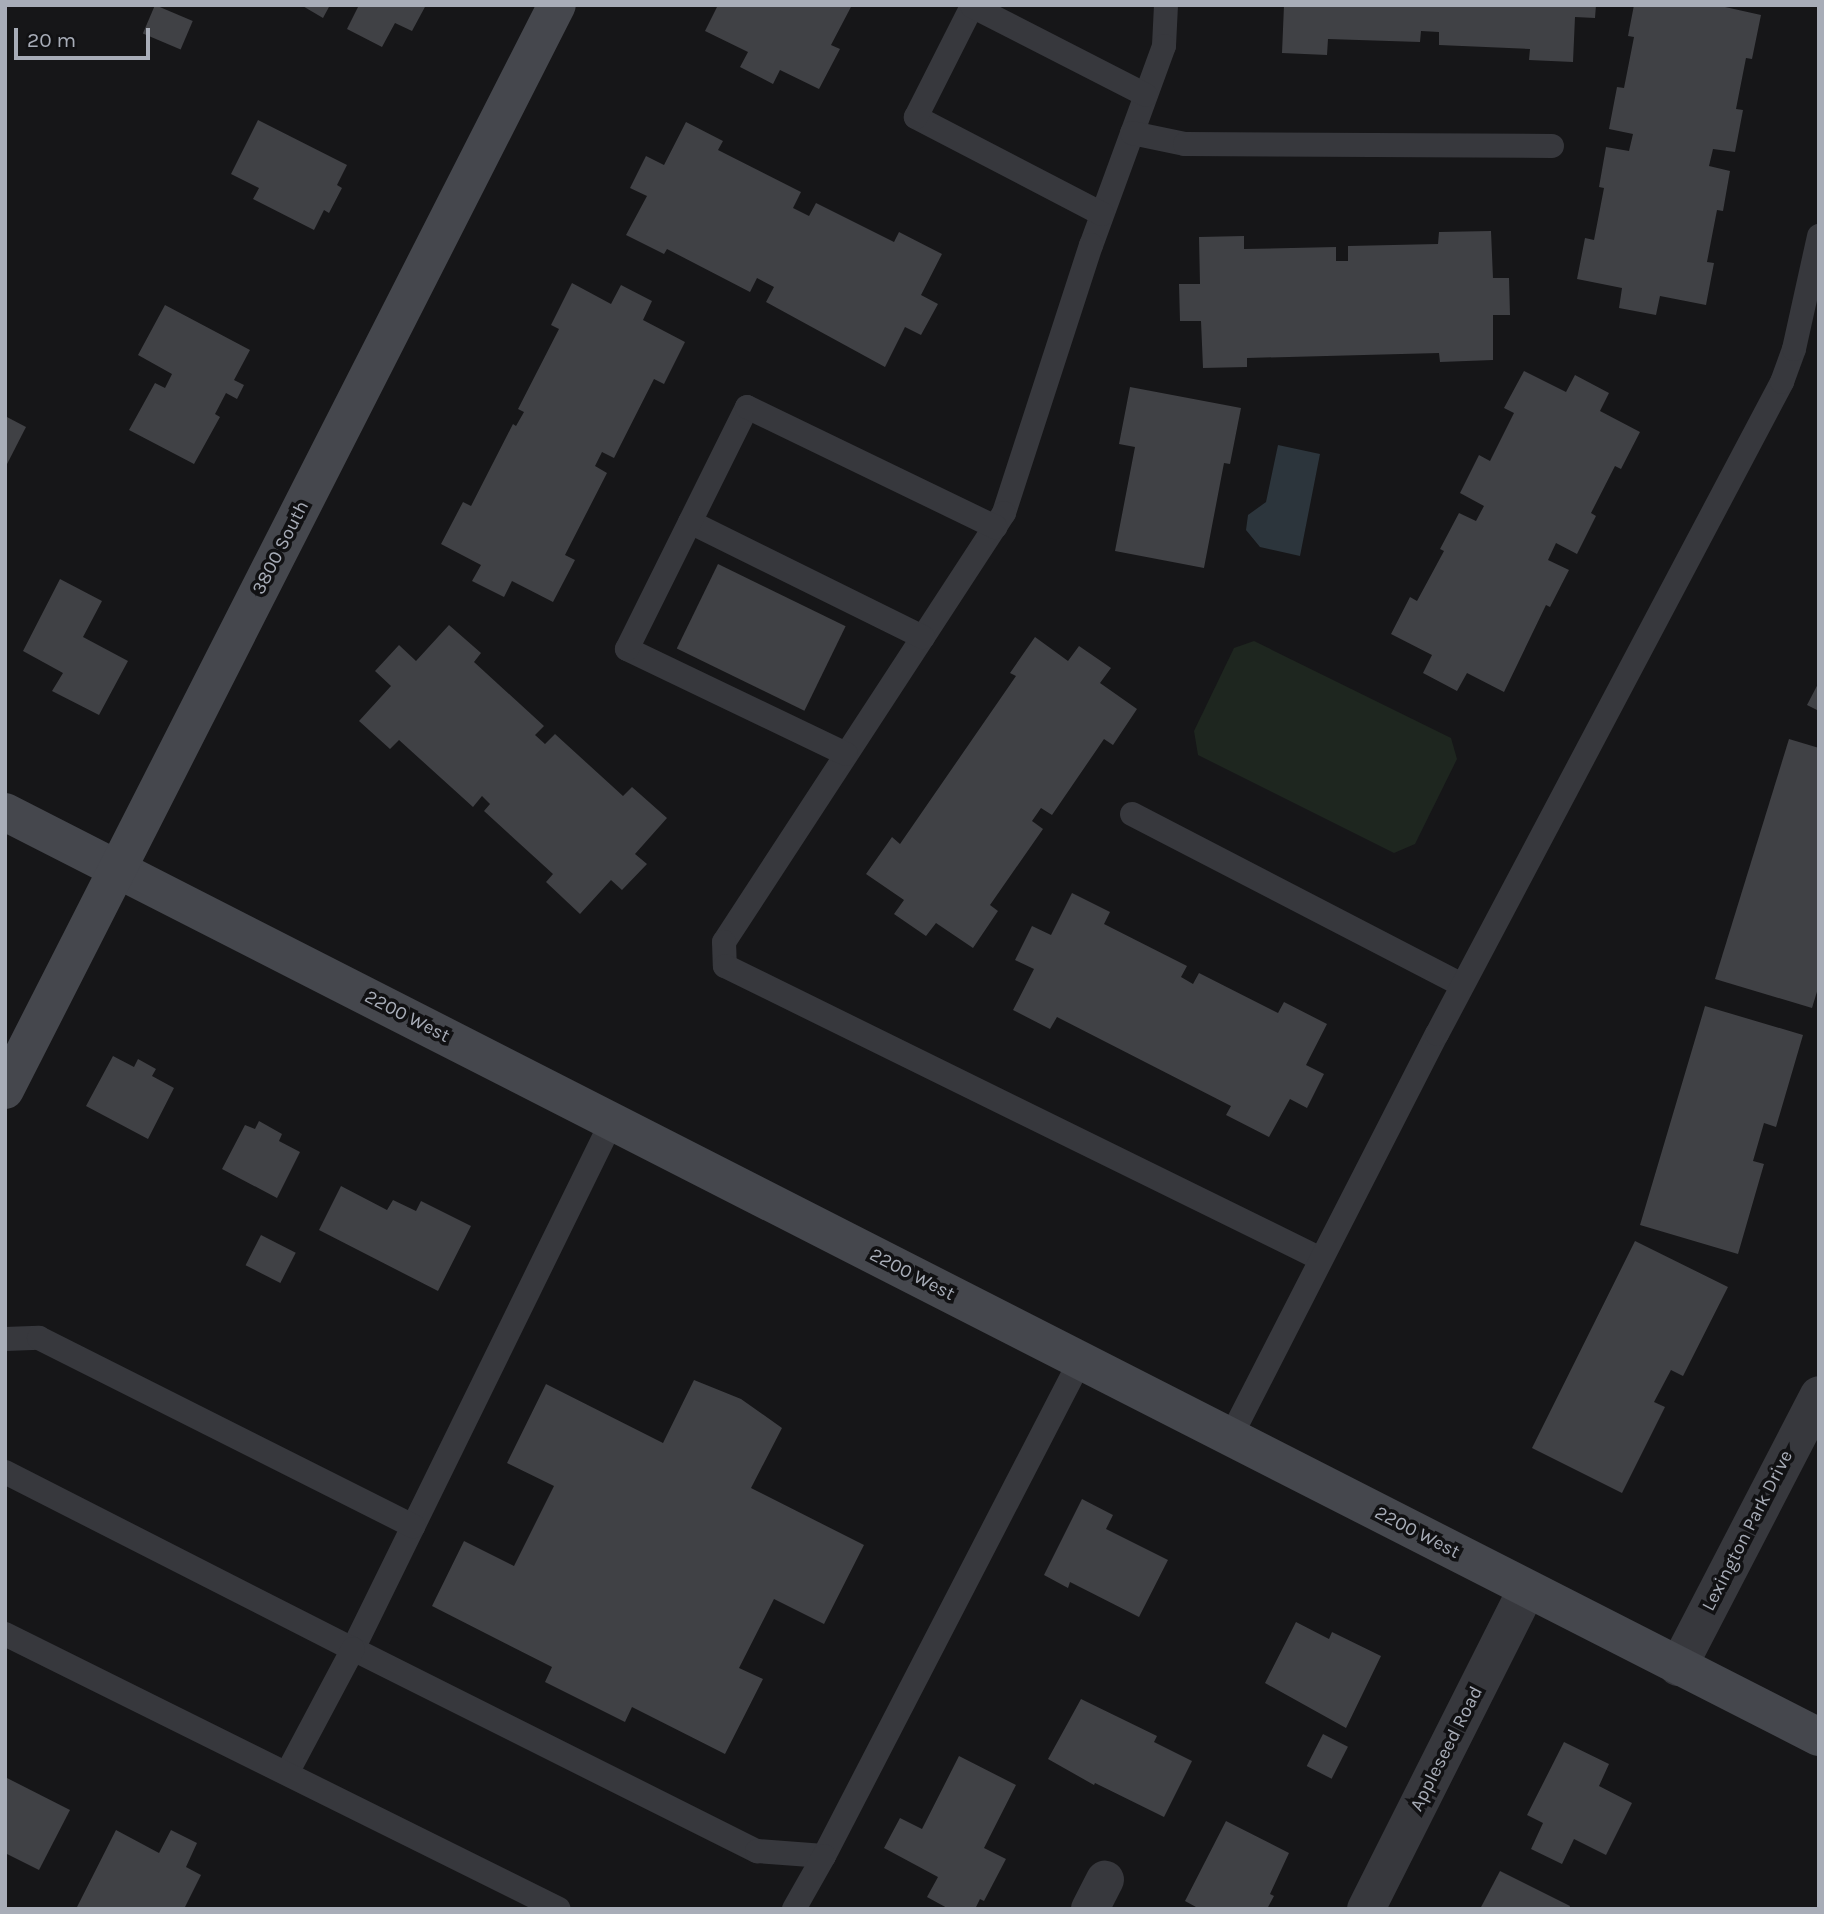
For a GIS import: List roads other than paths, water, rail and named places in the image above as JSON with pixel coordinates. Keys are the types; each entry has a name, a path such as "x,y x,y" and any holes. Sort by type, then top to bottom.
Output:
{"street":[{"name":"3800 South","path":"5,1090 557,5"},
{"name":"2200 West","path":"5,811 1819,1737"},
{"name":"Lexington Park Drive","path":"1678,1667 1819,1395"},
{"name":"Appleseed Road","path":"1366,1909 1527,1589"}],"lane":[{"path":"1166,5 1164,46 1102,214 1019,473 995,527 724,942 725,966 1321,1259"},
{"path":"1102,214 916,117 972,6 1146,95"},
{"path":"1132,133 1185,144 1552,146"},
{"path":"1230,1438 1462,985 1782,382 1794,349 1819,236"},
{"path":"846,754 627,649 747,407 995,527"},
{"path":"690,522 923,637"},
{"path":"1132,814 1462,985"},
{"path":"287,1773 353,1649 612,1121"},
{"path":"5,1339 39,1338 413,1526"},
{"path":"794,1909 1080,1361"},
{"path":"5,1472 757,1851 824,1856"},
{"path":"5,1634 559,1909"}]}
